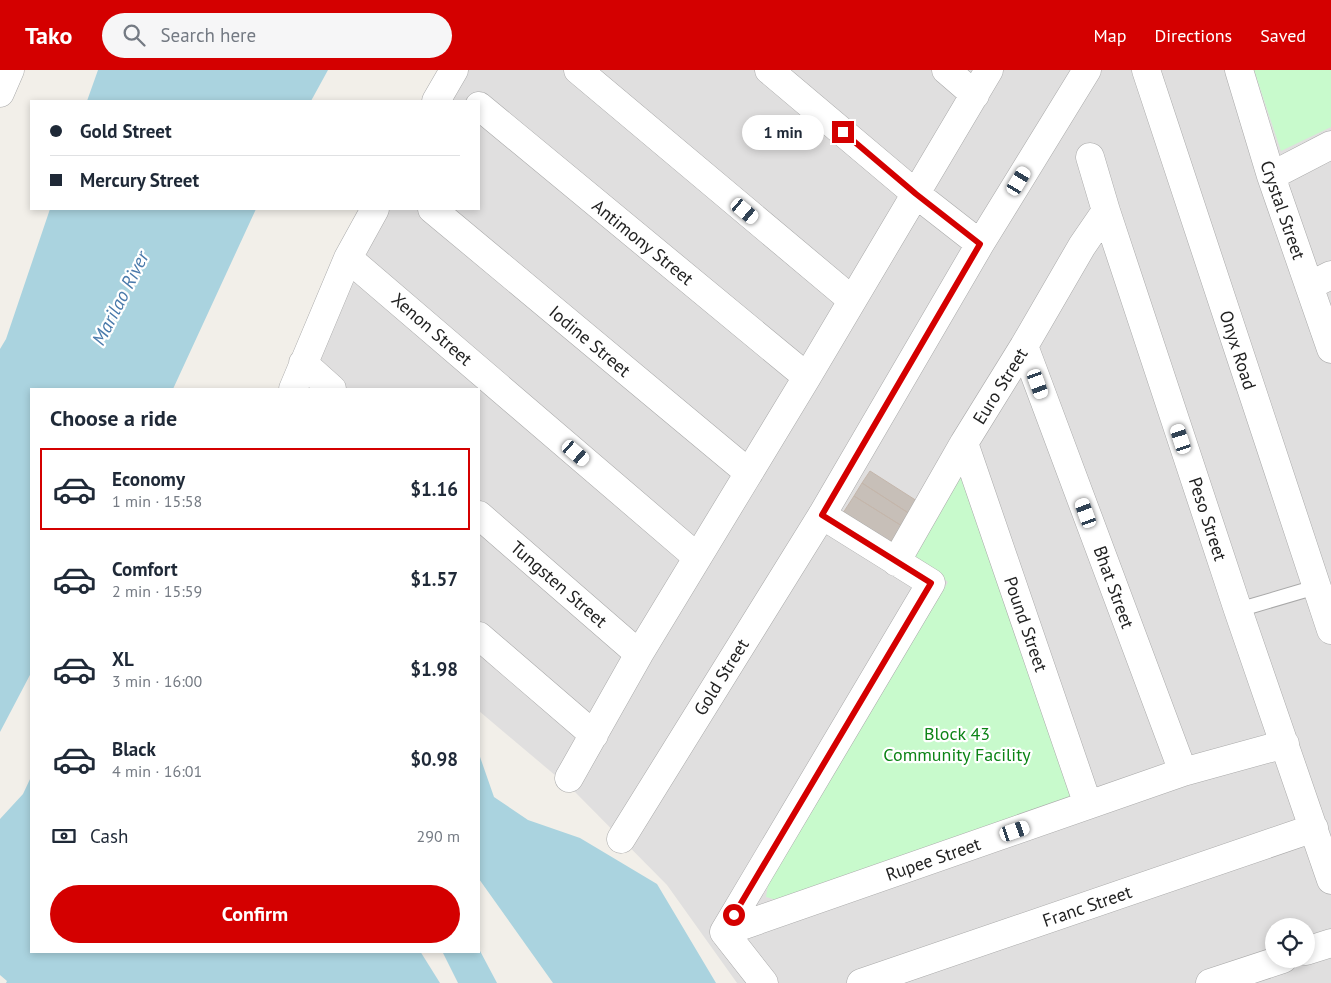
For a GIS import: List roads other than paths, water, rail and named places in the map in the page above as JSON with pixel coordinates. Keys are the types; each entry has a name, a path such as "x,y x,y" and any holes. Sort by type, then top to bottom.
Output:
{"street":[{"path":"578,70 852,300"},
{"path":"769,70 916,194 980,244"},
{"path":"946,70 975,95"},
{"path":"569,778 639,654 807,377 989,70"},
{"name":"Gold Street","path":"620,839 822,515 980,244 1087,70"},
{"name":"Onyx Road","path":"1146,70 1316,587 1330,623"},
{"name":"Crystal Street","path":"1239,70 1271,176 1320,280 1331,349"},
{"path":"446,84 470,100"},
{"name":"Antimony Street","path":"480,107 807,377"},
{"path":"1271,176 1331,145"},
{"name":"Peso Street","path":"1090,157 1106,211 1238,610 1331,880"},
{"path":"293,388 348,258 374,210"},
{"name":"Iodine Street","path":"433,210 749,473"},
{"name":"Euro Street","path":"896,562 964,443 1024,346 1082,246 1106,211"},
{"name":"Xenon Street","path":"348,258 697,557"},
{"name":"Bhat Street","path":"1024,346 1182,772"},
{"path":"303,363 331,388"},
{"name":"Pound Street","path":"964,443 1088,805"},
{"path":"764,983 724,932 931,583 822,515"},
{"name":"Tungsten Street","path":"480,516 639,654"},
{"path":"480,637 594,735"},
{"name":"Rupee Street","path":"724,932 1182,772 1285,744"},
{"name":"Franc Street","path":"861,983 1314,828"},
{"path":"1315,948 1331,943"},
{"path":"1210,983 1265,965"}],"lane":[{"path":"1238,610 1316,587"}],"water":[{"path":"98,70 328,70 312,100 87,100"},
{"name":"Marilao River","path":"50,210 256,210 173,388 30,388 30,675 0,732 0,349 6,339"},
{"path":"480,757 494,797 528,820 580,838 657,884 716,983 553,983 480,880"},
{"path":"30,779 30,953 421,953 440,983 6,983 7,981 0,975 0,819 23,794"},
{"path":"480,951 497,983 458,983 443,953 480,953"}],"park label":[{"name":"Block 43 Community Facility","path":"957,743"}]}
